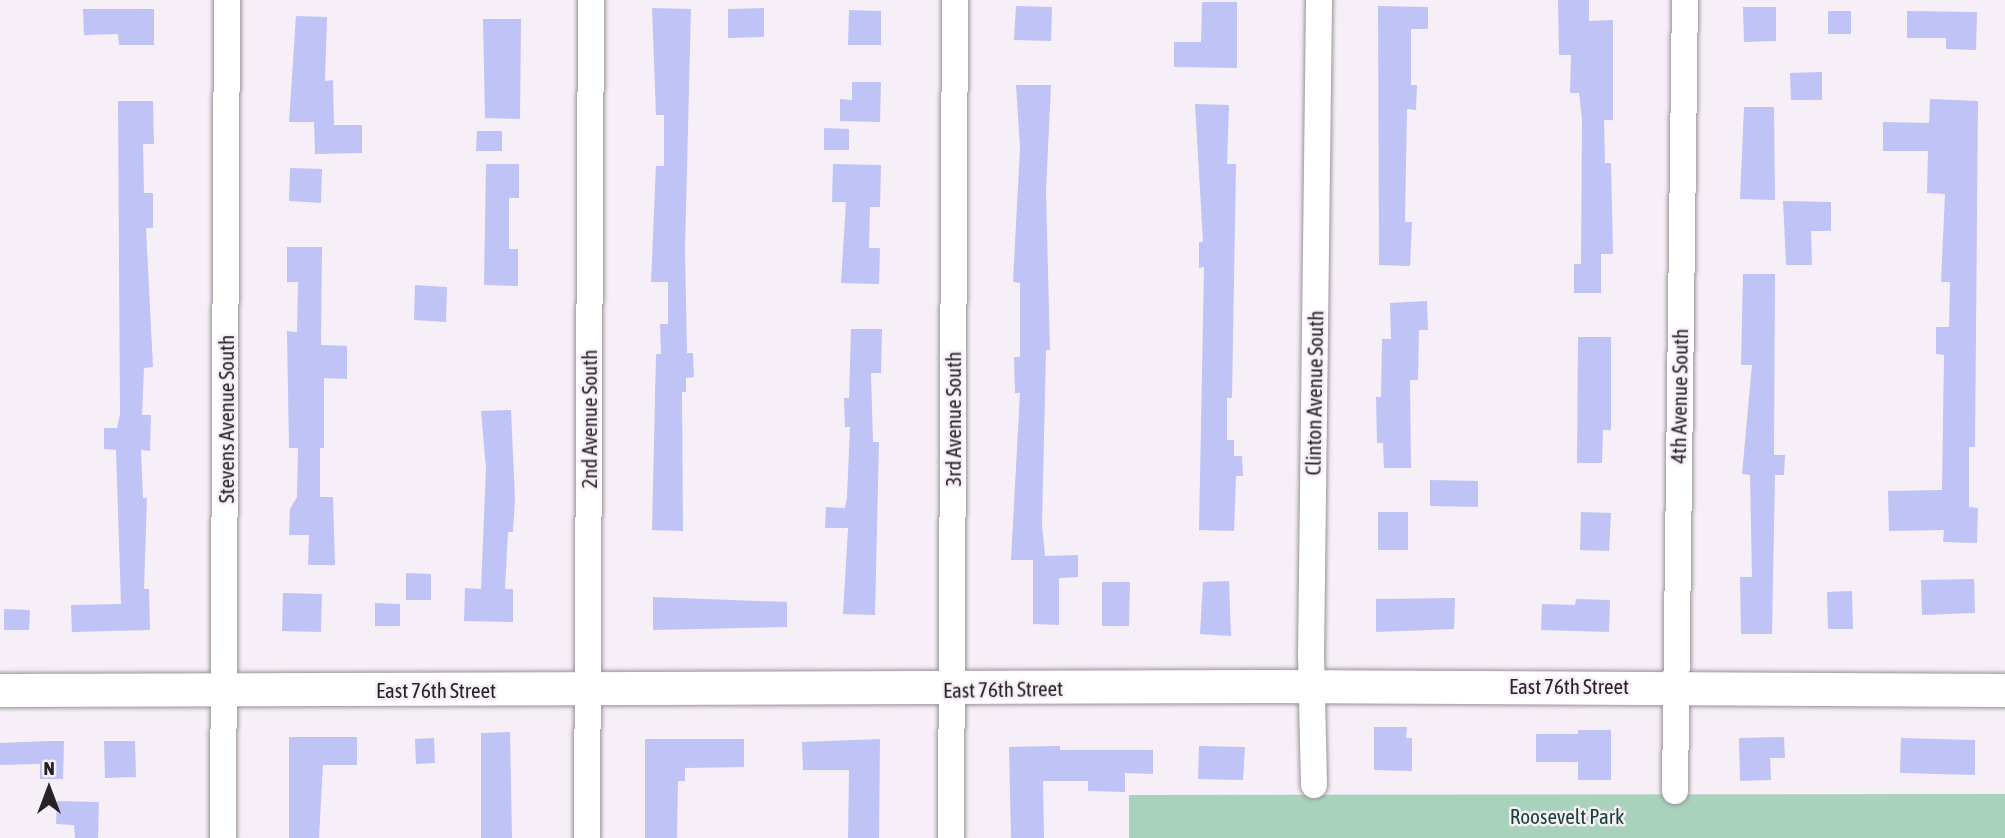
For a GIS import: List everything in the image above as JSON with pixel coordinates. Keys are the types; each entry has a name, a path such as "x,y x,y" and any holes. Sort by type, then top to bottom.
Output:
{"street":[{"name":"Stevens Avenue South","path":"223,838 227,0"},
{"name":"2nd Avenue South","path":"587,838 590,0"},
{"name":"3rd Avenue South","path":"951,838 955,0"},
{"name":"Clinton Avenue South","path":"1314,785 1312,686 1319,0"},
{"name":"4th Avenue South","path":"1675,791 1685,0"},
{"name":"East 76th Street","path":"0,690 952,690 1312,686 2005,690"}],"green space":[{"name":"Roosevelt Park","path":"2005,794 2005,838 1129,838 1129,795"}],"building":[{"path":"1558,0 1589,0 1589,21 1613,20 1613,120 1604,120 1605,163 1611,163 1613,254 1601,254 1601,293 1574,293 1574,264 1581,264 1582,119 1579,93 1570,93 1571,55 1559,55"},
{"path":"1202,2 1237,2 1237,68 1174,67 1174,42 1201,42"},
{"path":"1016,6 1052,7 1051,41 1014,40"},
{"path":"1378,6 1428,7 1428,29 1411,29 1411,85 1417,85 1416,110 1407,109 1405,222 1412,222 1410,266 1379,265"},
{"path":"1743,7 1776,7 1776,41 1744,42"},
{"path":"652,8 691,9 685,248 687,353 693,353 694,377 686,378 686,392 682,392 683,531 652,530 656,354 661,354 660,324 668,324 668,282 651,282 656,166 664,166 664,115 656,115"},
{"path":"764,8 764,37 728,38 728,9"},
{"path":"83,9 154,9 154,45 119,45 118,34 84,35"},
{"path":"849,10 881,11 881,45 848,45"},
{"path":"1828,11 1851,11 1851,34 1828,34"},
{"path":"1907,11 1977,12 1976,50 1946,49 1946,38 1907,38"},
{"path":"296,16 327,17 325,81 333,80 334,125 362,125 362,153 315,154 314,122 289,122"},
{"path":"483,19 521,19 520,119 485,118"},
{"path":"1822,72 1822,100 1791,100 1790,73"},
{"path":"852,82 881,82 880,122 840,121 840,99 852,100"},
{"path":"1016,85 1051,85 1046,191 1050,350 1046,350 1042,524 1045,556 1078,555 1078,577 1059,578 1059,625 1033,624 1033,560 1011,560 1020,393 1015,393 1014,357 1020,357 1020,283 1013,282 1020,148"},
{"path":"1930,99 1978,101 1975,447 1969,447 1969,507 1978,508 1977,543 1943,542 1944,530 1889,531 1888,491 1942,490 1944,355 1936,354 1936,327 1949,327 1950,282 1941,282 1945,194 1927,193 1928,151 1883,151 1883,122 1929,123"},
{"path":"118,101 153,101 154,144 143,144 144,193 153,193 153,228 146,228 153,367 144,368 142,415 151,415 150,451 141,450 143,498 147,498 144,589 149,589 150,630 72,632 71,605 121,604 116,450 104,449 104,428 117,428 120,414"},
{"path":"1195,104 1229,105 1227,164 1236,164 1232,398 1227,398 1227,440 1234,440 1234,456 1242,456 1243,476 1236,476 1234,531 1199,530 1204,267 1199,268 1199,242 1203,242"},
{"path":"1744,107 1774,107 1775,200 1740,199"},
{"path":"824,128 849,129 849,150 824,150"},
{"path":"477,131 502,131 502,151 476,151"},
{"path":"486,164 519,164 519,198 509,198 509,249 518,249 518,286 484,285"},
{"path":"833,164 881,165 880,207 870,207 869,248 880,248 879,284 841,283 846,202 832,202"},
{"path":"290,168 322,169 321,203 289,201"},
{"path":"1783,201 1831,202 1831,231 1811,231 1812,265 1786,265"},
{"path":"287,247 322,247 321,345 347,346 347,379 324,378 324,448 320,448 320,497 333,497 335,565 308,565 309,535 289,535 290,509 297,497 298,448 289,448 287,331 297,332 298,282 287,282"},
{"path":"1743,274 1775,274 1774,455 1785,455 1784,475 1775,475 1772,634 1741,634 1740,577 1752,577 1750,475 1742,474 1752,365 1741,365"},
{"path":"415,285 447,287 446,322 414,320"},
{"path":"1427,301 1428,330 1419,330 1418,380 1410,380 1411,468 1384,468 1383,443 1377,443 1376,397 1381,397 1382,339 1391,339 1390,303"},
{"path":"851,329 882,329 881,373 871,373 873,442 879,442 875,615 843,614 848,528 825,528 826,507 845,508 847,497 850,427 845,427 844,398 849,398"},
{"path":"1578,337 1611,337 1611,430 1603,430 1602,463 1577,463"},
{"path":"511,410 515,500 513,532 508,532 505,589 513,589 513,622 464,621 465,588 481,589 486,469 481,411"},
{"path":"1430,480 1478,481 1478,507 1430,506"},
{"path":"1378,512 1408,512 1408,550 1378,550"},
{"path":"1581,512 1611,513 1609,551 1580,550"},
{"path":"406,573 431,574 431,600 406,600"},
{"path":"1974,579 1975,613 1922,615 1921,580"},
{"path":"1229,581 1231,636 1200,634 1203,582"},
{"path":"1102,582 1130,582 1129,626 1102,626"},
{"path":"1852,591 1853,629 1828,629 1827,592"},
{"path":"283,593 322,594 321,632 282,631"},
{"path":"653,597 787,602 787,627 653,630"},
{"path":"1455,598 1454,629 1376,632 1376,599"},
{"path":"1576,599 1610,600 1609,632 1541,630 1542,604 1575,605"},
{"path":"375,603 400,604 400,626 375,626"},
{"path":"4,609 30,610 29,630 4,630"},
{"path":"1374,727 1407,727 1406,738 1412,738 1412,771 1374,770"},
{"path":"1578,730 1611,730 1611,780 1578,780 1578,762 1536,762 1536,734 1578,734"},
{"path":"510,732 512,838 481,838 481,733"},
{"path":"289,737 357,737 357,765 323,765 319,838 289,838"},
{"path":"1784,737 1785,758 1770,758 1771,780 1740,781 1739,738"},
{"path":"434,738 435,763 416,764 415,739"},
{"path":"1901,738 1975,740 1975,775 1900,773"},
{"path":"645,739 744,739 744,767 685,768 685,781 678,781 677,838 645,838"},
{"path":"880,739 879,838 848,838 849,770 803,770 802,742"},
{"path":"64,741 63,779 40,779 40,764 0,765 0,743"},
{"path":"104,741 135,741 136,777 105,778"},
{"path":"1060,746 1060,750 1153,750 1153,774 1125,773 1125,792 1088,791 1088,781 1043,781 1044,838 1011,838 1009,747"},
{"path":"1199,746 1245,747 1243,780 1198,779"},
{"path":"57,801 99,802 98,838 75,838 74,825 56,824"}]}
